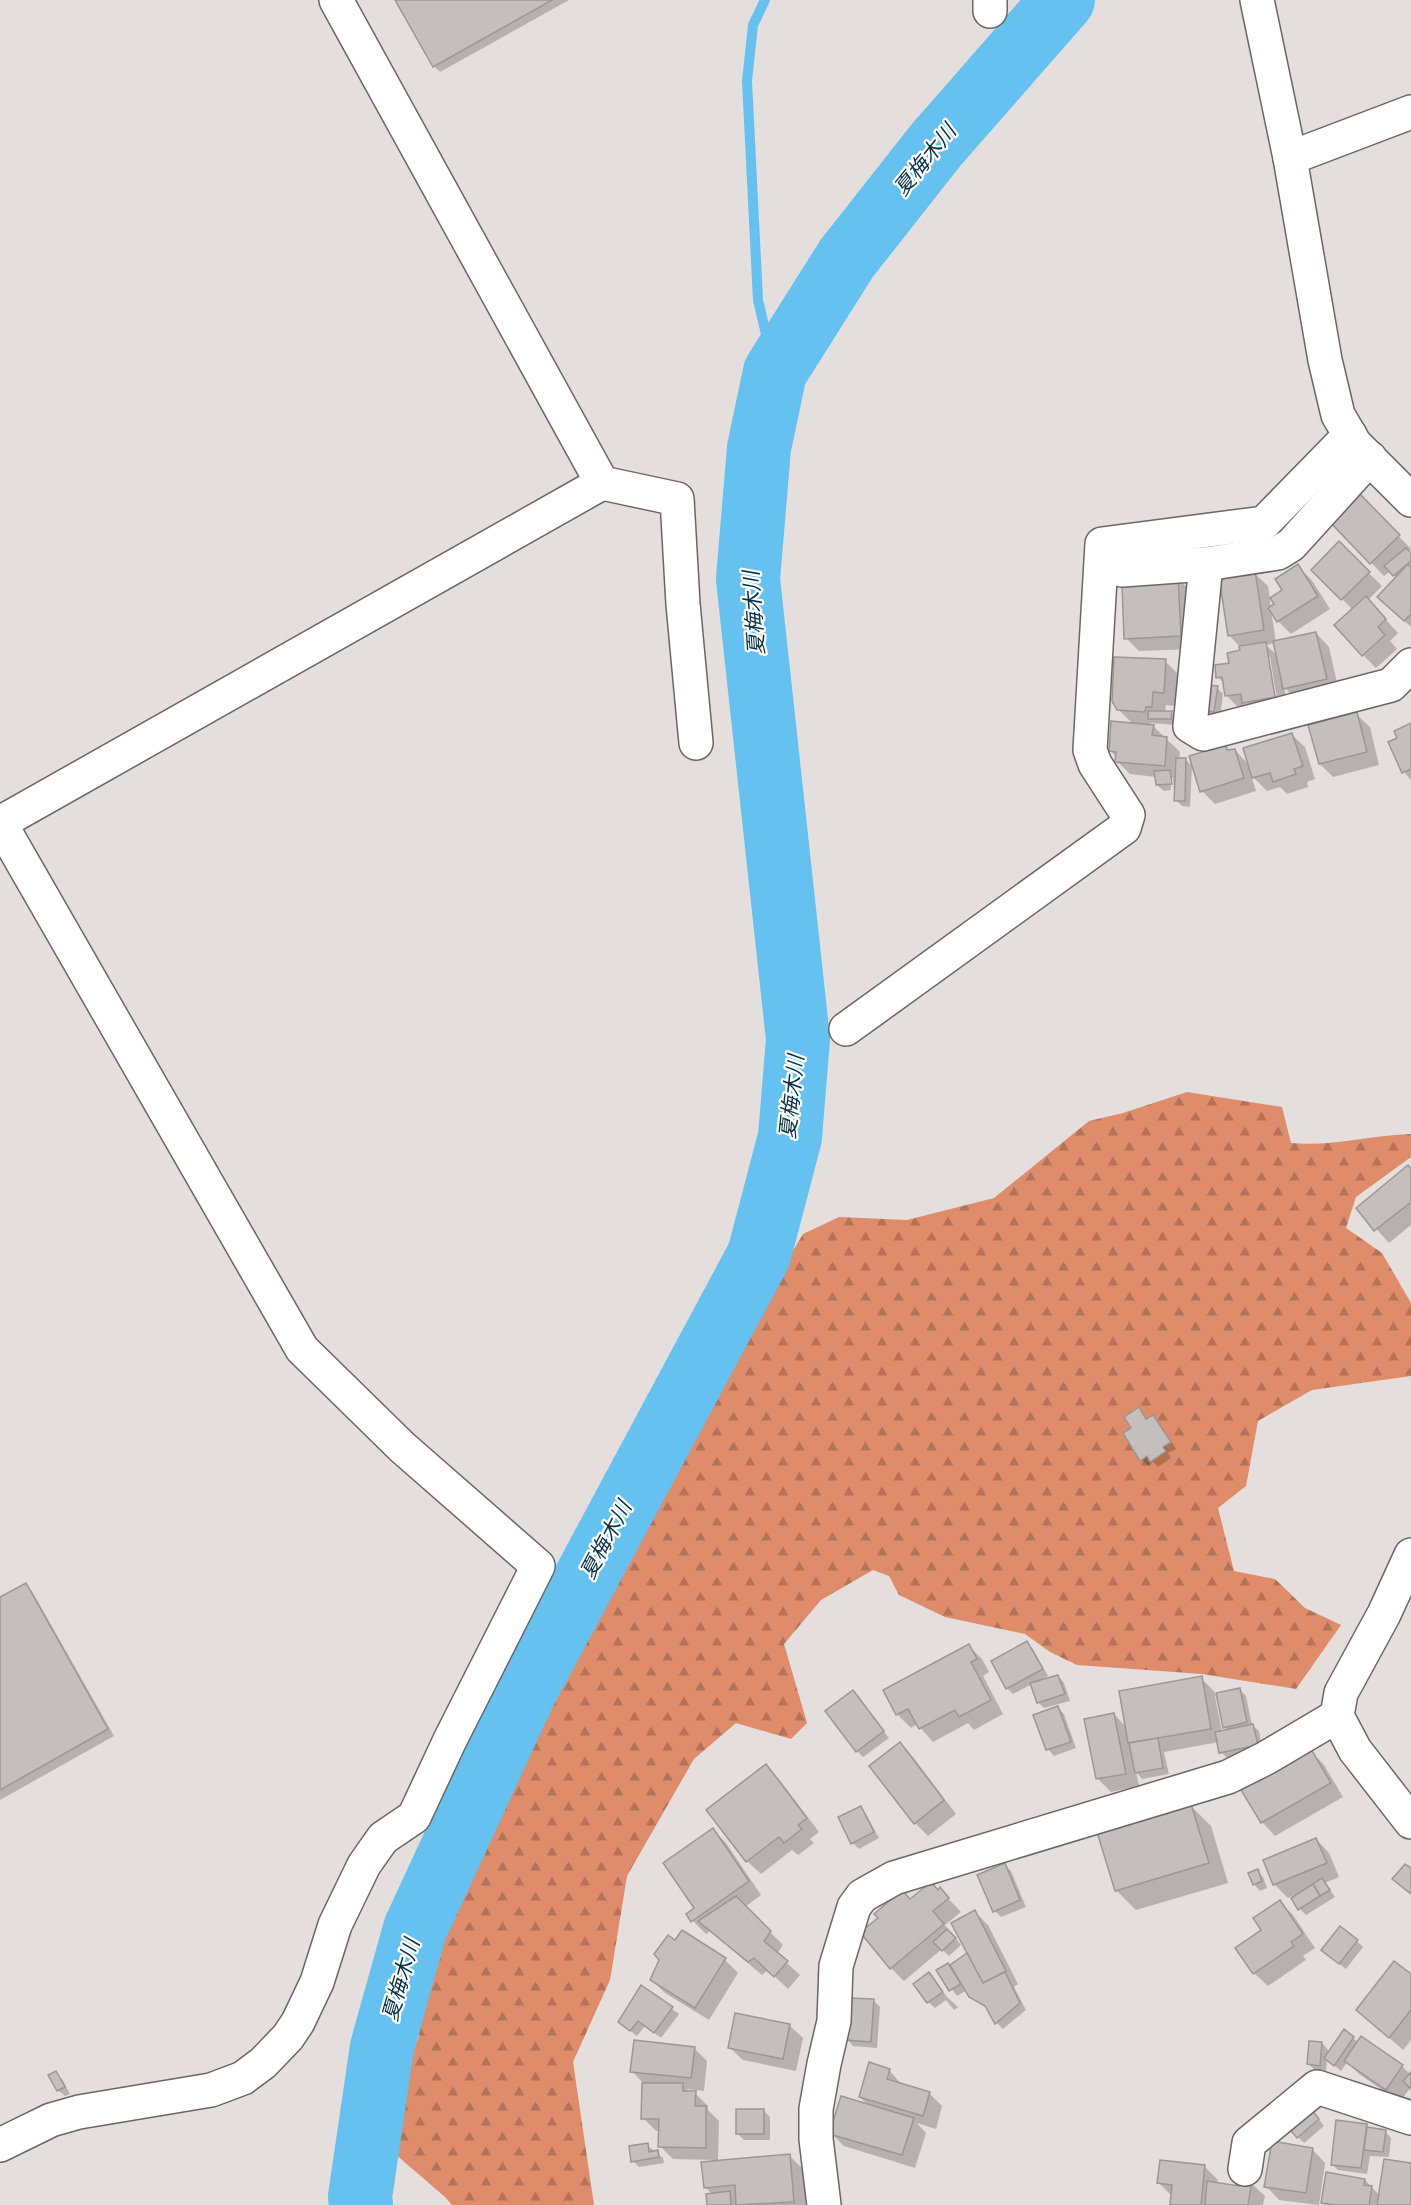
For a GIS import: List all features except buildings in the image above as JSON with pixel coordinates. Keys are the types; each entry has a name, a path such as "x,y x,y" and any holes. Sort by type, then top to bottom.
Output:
{"street":[{"path":"336,0 602,483"},
{"path":"1257,0 1290,159 1325,360 1338,415 1360,446 1411,500"},
{"path":"1290,159 1411,112"},
{"path":"1122,570 1206,564 1278,553 1291,545 1360,446"},
{"path":"846,1029 1124,828 1128,815 1095,764 1090,750 1102,544 1264,523 1360,446"},
{"path":"0,2145 51,2120 79,2112 211,2090 243,2078 263,2063 288,2037 298,2022 317,1982 335,1924 364,1865 383,1838 414,1817 450,1740 538,1566 402,1448 302,1349 0,823 602,483 677,499 683,604 696,743"},
{"path":"1206,564 1190,726 1203,734 1391,685 1411,665"},
{"path":"1411,1555 1384,1614 1341,1693 1337,1716 1355,1749 1411,1822"},
{"path":"824,2205 816,2139 816,2109 834,2021 836,1966 847,1924 854,1907 862,1896 894,1878 1228,1777 1266,1758 1337,1716"},
{"path":"1245,2169 1249,2143 1317,2087 1411,2118"}],"green space":[{"path":"1187,1092 1282,1107 1291,1143 1336,1142 1411,1134 1411,1157 1356,1197 1346,1228 1382,1253 1411,1303 1411,1376 1312,1390 1258,1421 1246,1486 1218,1508 1234,1571 1275,1579 1305,1608 1341,1625 1296,1689 1202,1674 1077,1665 1050,1652 1025,1634 945,1617 899,1595 889,1576 873,1570 821,1600 784,1644 807,1723 791,1739 736,1723 694,1759 627,1876 610,1980 573,2062 594,2205 452,2205 394,2153 396,2089 418,2039 448,1887 615,1557 683,1435 803,1234 839,1217 907,1220 994,1198 1089,1121 1123,1113"}],"waterway":[{"path":"765,0 753,25 747,81 758,300 775,372"},
{"name":"夏梅木川","path":"361,2205 360,2197 382,2047 415,1929 524,1693 759,1255 790,1137 798,1039 748,579 759,448 775,372 847,258 936,145 1063,0"}]}
